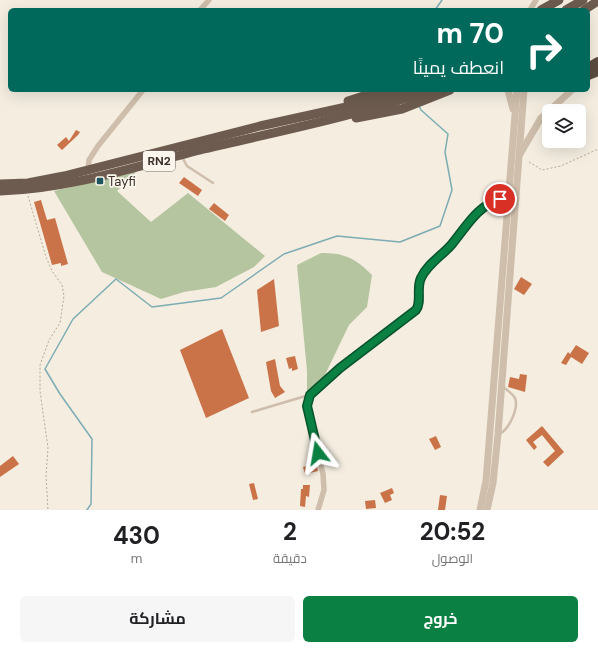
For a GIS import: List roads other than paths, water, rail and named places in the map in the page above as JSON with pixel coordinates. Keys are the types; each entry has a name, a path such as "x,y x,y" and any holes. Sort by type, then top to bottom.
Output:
{"highway":[{"path":"555,6 567,0"},
{"path":"569,8 583,0"},
{"path":"587,8 598,1"},
{"path":"591,73 598,62"},
{"path":"306,116 326,107 375,92"},
{"name":"RN2","path":"0,184 28,183 88,170 306,116 398,102 407,92"},
{"name":"RN2","path":"0,192 53,187 398,102 425,92"},
{"path":"398,102 428,100 446,92"}],"street":[{"path":"202,8 209,0"},
{"path":"88,170 88,160 141,92"},
{"path":"509,92 512,104 514,125"},
{"path":"480,510 486,481 517,92"},
{"path":"487,510 493,483 498,434 518,158 525,92"},
{"path":"518,158 541,118 570,92"},
{"path":"318,510 324,482 307,406 310,395 340,368 416,310 418,306 420,279 429,266 452,244 475,214 490,202 509,195"}],"lane":[{"path":"182,155 187,166 213,183"},
{"path":"498,434 505,430 511,422 516,404 514,396 501,386"},
{"path":"252,412 310,395"}],"waterway":[{"path":"436,8 442,0"},
{"path":"87,510 91,504 92,439 60,394 45,369 73,319 116,279 152,307 221,298 284,254 337,236 400,242 440,226 452,190 445,152 448,134 421,110 419,106"}],"place":[{"name":"Tayfi","path":"100,181"}]}
